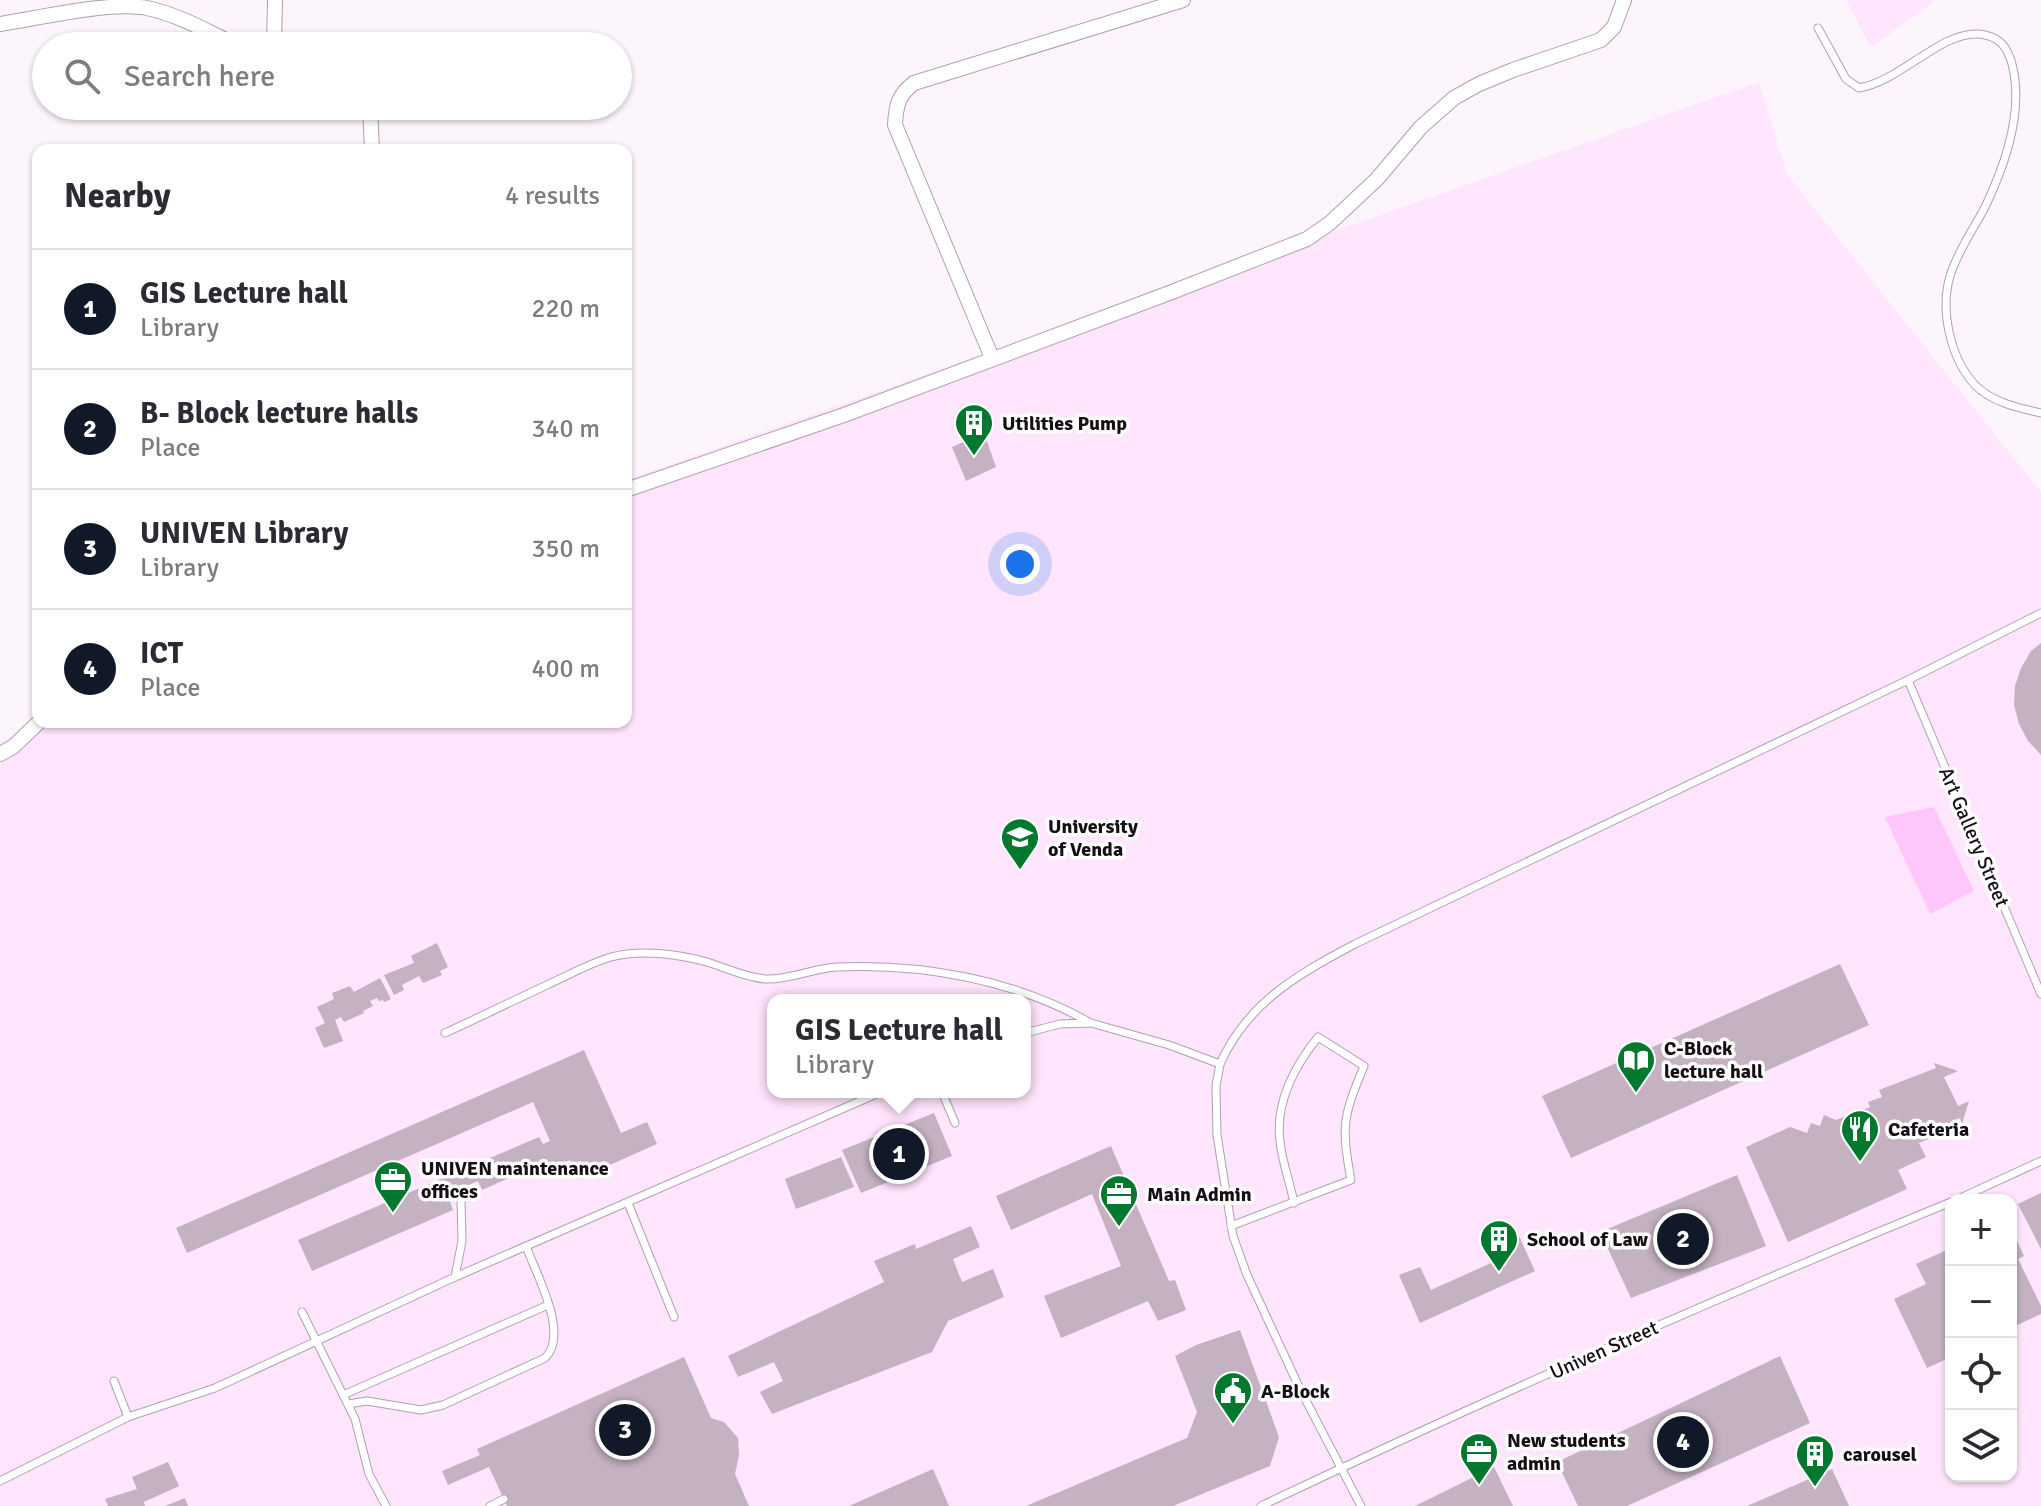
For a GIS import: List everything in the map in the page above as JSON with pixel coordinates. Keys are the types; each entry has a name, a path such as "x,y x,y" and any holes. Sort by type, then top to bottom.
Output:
{"street":[{"path":"274,32 275,0"},
{"path":"992,358 895,125 896,106 902,93 914,83 1183,0"},
{"path":"632,488 844,415 1307,239 1330,223 1377,179 1421,127 1454,98 1502,75 1601,40 1614,27 1624,0"},
{"path":"0,24 106,8 144,8 188,21 210,32"},
{"path":"371,120 372,144"},
{"path":"0,754 13,747 33,728"}],"lane":[{"path":"1818,28 1846,79 1859,88 1873,86 1951,40 1969,34 1993,37 2008,52 2017,93 2015,117 1987,203 1962,247 1950,277 1946,302 1955,354 1975,385 2004,404 2041,413"},
{"path":"1361,1506 1300,1389 1247,1275 1231,1226 1217,1135 1216,1086 1220,1064 1232,1038 1265,1001 1300,973 1355,944 1908,680 2041,613"},
{"name":"Art Gallery Street","path":"1908,680 2041,994"},
{"path":"445,1033 612,956 637,954 665,954 704,961 765,979 801,976 828,967 900,966 995,985 1023,994"},
{"path":"1031,996 1061,1006 1091,1023 1169,1045 1220,1064"},
{"path":"1031,1031 1060,1024 1091,1023"},
{"path":"1231,1226 1294,1203 1351,1180 1343,1137 1346,1109 1364,1066 1318,1037 1300,1059 1281,1102 1280,1140 1294,1203"},
{"path":"0,1481 128,1417 215,1388 455,1277 867,1098"},
{"path":"945,1098 955,1123"},
{"name":"Univen Street","path":"1969,1194 2041,1161"},
{"path":"455,1277 462,1241 461,1200"},
{"path":"628,1203 674,1317"},
{"name":"Univen Street","path":"1261,1506 1456,1415 1785,1270 1945,1205"},
{"path":"348,1404 367,1401 408,1409 443,1405 545,1358 552,1351 556,1332 526,1246"},
{"path":"343,1395 548,1305"},
{"path":"302,1312 355,1419 369,1474 386,1506"},
{"path":"114,1381 128,1417"},
{"path":"490,1506 504,1499"}],"shaded area":[{"path":"1846,0 1936,0 1871,48"},
{"name":"University of Venda","path":"1759,82 1787,174 2041,492 2041,1506 0,1506 0,742 32,726 632,728 632,478"},
{"path":"1934,807 1974,891 1930,914 1885,817"}],"building":[{"name":"Utilities Pump","path":"984,433 996,467 966,481 952,447"},
{"path":"2041,643 2041,755 2028,741 2014,705 2015,686 2021,668 2031,651"},
{"path":"437,943 448,967 440,971 442,975 423,983 419,976 402,985 404,990 394,995 384,975 414,963 411,956"},
{"path":"1840,964 1869,1025 1571,1158 1542,1096"},
{"path":"380,978 391,999 384,1002 377,998 370,1001 373,1006 364,1013 344,1022 341,1017 335,1020 343,1041 324,1048 315,1028 325,1023 317,1007 334,999 332,993 350,986 354,992"},
{"path":"584,1050 621,1133 647,1122 657,1144 578,1179 570,1160 549,1169 543,1163 482,1190 478,1181 447,1194 453,1210 312,1271 298,1240 539,1137 543,1144 550,1141 533,1102 187,1253 176,1228"},
{"path":"1934,1063 1958,1071 1944,1077 1958,1106 1969,1101 1962,1124 1960,1118 1933,1131 1934,1137 1919,1143 1926,1157 1898,1170 1907,1189 1788,1242 1746,1147 1790,1127 1807,1133 1811,1123 1820,1126 1824,1115 1836,1120 1870,1107 1868,1102 1882,1097 1879,1090 1936,1068"},
{"path":"934,1113 952,1156 861,1193 842,1150"},
{"path":"1111,1146 1169,1281 1175,1280 1186,1310 1158,1321 1148,1301 1061,1338 1044,1296 1121,1266 1092,1194 1011,1230 996,1196"},
{"path":"841,1157 854,1187 796,1209 785,1179"},
{"path":"1737,1175 1766,1246 1631,1298 1600,1232"},
{"path":"2041,1193 2041,1249 2018,1204"},
{"name":"School of Law","path":"1514,1225 1535,1271 1420,1323 1399,1275 1420,1267 1431,1290 1500,1259 1490,1234"},
{"path":"971,1226 980,1247 953,1259 962,1282 993,1269 1004,1297 948,1321 932,1352 772,1414 760,1392 783,1381 774,1362 738,1377 728,1356 884,1282 874,1261 915,1244 916,1249"},
{"path":"2017,1241 2024,1256 2018,1259 2041,1306 2041,1314 2017,1325"},
{"path":"1945,1251 1945,1360 1927,1368 1894,1299 1926,1284 1916,1264"},
{"name":"A-Block","path":"1240,1330 1279,1437 1270,1466 1173,1506 1026,1506 1187,1438 1197,1412 1175,1356 1196,1345"},
{"path":"1780,1356 1810,1423 1627,1506 1578,1506 1557,1462"},
{"path":"684,1357 711,1418 724,1422 738,1438 739,1455 735,1474 749,1506 507,1506 489,1467 448,1485 442,1471 480,1455 477,1449"},
{"path":"168,1462 179,1486 144,1502 145,1506 108,1506 105,1499 137,1489 132,1477"},
{"name":"New students admin","path":"1494,1467 1513,1506 1415,1506"},
{"path":"933,1469 949,1506 849,1506"},
{"name":"carousel","path":"1832,1469 1849,1506 1747,1506"},
{"path":"185,1498 188,1506 165,1506"}],"place":[{"name":"Utilities Pump","path":"974,457"},
{"name":"University of Venda","path":"1020,871"},
{"name":"C-Block lecture hall","path":"1636,1094"},
{"name":"GIS Lecture hall","path":"899,1154"},
{"name":"Cafeteria","path":"1860,1163"},
{"name":"UNIVEN maintenance offices","path":"393,1214"},
{"name":"Main Admin","path":"1119,1228"},
{"name":"B- Block lecture halls","path":"1683,1239"},
{"name":"School of Law","path":"1499,1273"},
{"name":"A-Block","path":"1233,1425"},
{"name":"UNIVEN Library","path":"625,1430"},
{"name":"ICT","path":"1683,1442"},
{"name":"New students admin","path":"1479,1486"},
{"name":"carousel","path":"1815,1488"}]}
